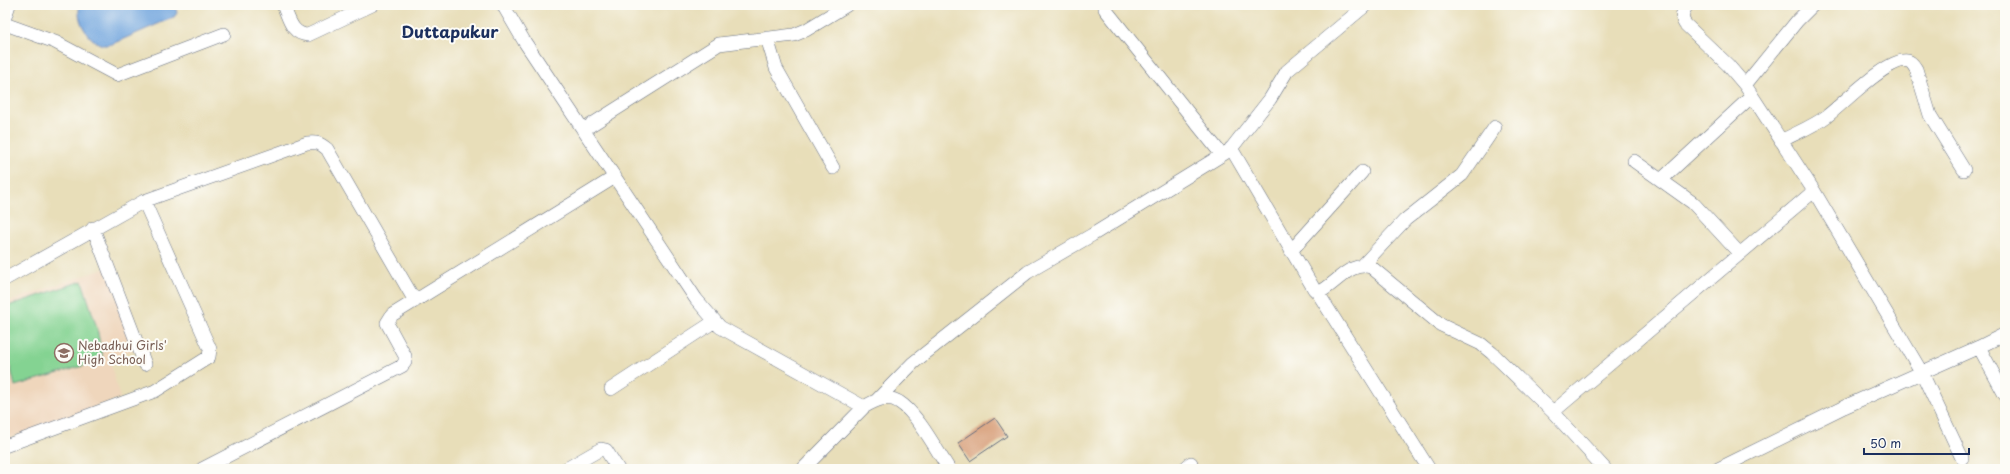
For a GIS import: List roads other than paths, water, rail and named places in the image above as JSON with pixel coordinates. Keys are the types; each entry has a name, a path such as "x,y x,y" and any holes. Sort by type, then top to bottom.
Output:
{"street":[{"path":"5,17 9,5"},
{"path":"283,5 295,31 300,34 308,35 372,5"},
{"path":"504,5 524,41 696,299 720,327 864,407"},
{"path":"583,130 719,44 794,35 806,30 847,5"},
{"path":"804,469 864,407 877,400 913,363 1028,272 1227,151 1238,142 1270,99 1287,71 1366,5"},
{"path":"1687,5 1682,13 1682,19 1685,24 1728,65 1745,85 1814,191 1922,373 1962,458"},
{"path":"1745,85 1797,21 1813,5"},
{"path":"1105,9 1227,151 1428,469"},
{"path":"5,24 56,42 117,75 224,34"},
{"path":"767,38 776,68 833,168"},
{"path":"1781,141 1825,118 1873,77 1896,63 1906,60 1912,63 1916,69 1930,115 1964,170"},
{"path":"1661,180 1752,96"},
{"path":"1363,265 1405,220 1462,175 1495,127"},
{"path":"8,278 93,228 144,201 307,143 320,143 327,149 415,301"},
{"path":"1634,161 1694,203 1740,254"},
{"path":"1291,251 1362,172"},
{"path":"204,469 402,366 405,362 405,356 387,323 392,316 615,177"},
{"path":"1554,412 1814,191"},
{"path":"5,446 155,391 209,357 210,349 144,201"},
{"path":"93,228 145,364"},
{"path":"1318,293 1325,290 1354,267 1363,265 1372,267 1441,325 1467,337 1487,349 1554,412 1605,469"},
{"path":"611,389 715,321"},
{"path":"1718,469 1824,416 1980,347 2005,334"},
{"path":"1980,347 2005,396"},
{"path":"877,400 888,399 898,401 911,414 949,469"},
{"path":"566,469 601,449 606,450 618,469"}],"water":[{"path":"80,5 175,5 177,13 174,17 112,44 103,45 92,39 84,29 79,17"}],"place":[{"name":"Nebadhui Girls' High School","path":"64,353"}],"district":[{"name":"Duttapukur","path":"450,32"}]}
